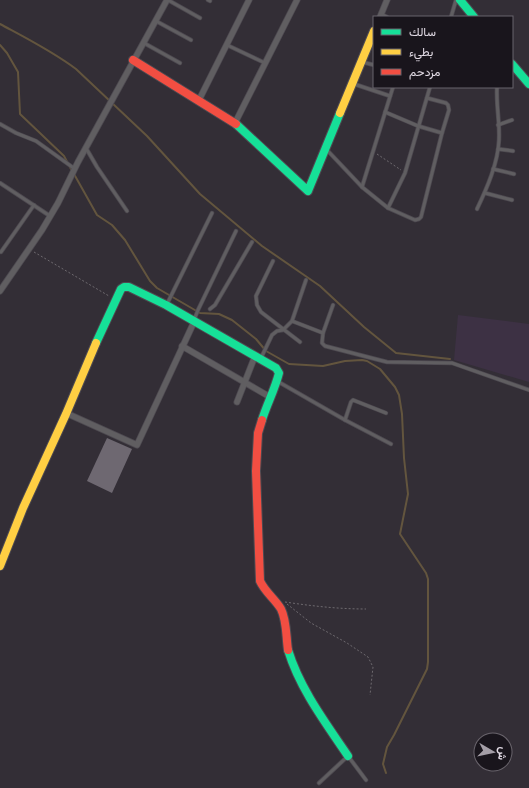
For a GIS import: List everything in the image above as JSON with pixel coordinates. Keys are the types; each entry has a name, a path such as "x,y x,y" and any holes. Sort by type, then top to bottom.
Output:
{"street":[{"path":"0,291 50,216 133,60 167,0"},
{"path":"199,100 249,0"},
{"path":"235,123 297,0"},
{"path":"380,16 387,0"},
{"path":"460,0 473,16"},
{"path":"133,60 235,123 308,191 373,37"},
{"path":"513,65 529,84"},
{"path":"0,566 12,533 121,289 126,286 166,305 278,370 277,381 258,433 256,471 260,581 264,589 280,608 284,616 288,651 301,683 348,756"},
{"path":"66,413 137,445 194,322"},
{"path":"182,346 270,397"},
{"path":"237,402 245,382 258,358"}],"lane":[{"path":"167,0 200,18"},
{"path":"451,16 456,0"},
{"path":"156,21 191,40"},
{"path":"144,43 180,63"},
{"path":"226,44 265,63"},
{"path":"362,61 373,65"},
{"path":"352,84 390,96"},
{"path":"362,187 393,88"},
{"path":"388,208 405,173 430,88"},
{"path":"478,209 493,169 498,149 499,133 496,88"},
{"path":"325,149 362,187 388,208 415,220 419,219 421,217 449,110 446,103 427,98"},
{"path":"385,112 418,126 442,133"},
{"path":"498,125 512,120"},
{"path":"0,124 43,146 75,169"},
{"path":"86,148 127,211"},
{"path":"498,149 513,151"},
{"path":"493,169 514,174"},
{"path":"0,182 50,216"},
{"path":"485,193 512,200"},
{"path":"1,252 34,205"},
{"path":"166,305 212,213"},
{"path":"194,322 198,310 236,232"},
{"path":"210,309 215,305 252,242"},
{"path":"273,261 256,296 256,301 261,312 300,342"},
{"path":"258,358 272,335 277,331 283,330 292,321 306,280"},
{"path":"333,305 322,343 330,348 387,362 452,363 529,390"},
{"path":"292,321 324,333"},
{"path":"277,381 345,420 391,444"},
{"path":"345,420 353,400 386,413"},
{"path":"319,783 348,756 366,780"}],"path":[{"path":"373,152 405,173"},
{"path":"29,249 115,300"},
{"path":"366,608 345,609 319,607 283,601 311,622 368,657 373,667 370,695"}],"shaded area":[{"path":"458,315 529,324 529,382 454,360"}],"building":[{"path":"107,438 132,449 112,493 87,481"}],"waterway":[{"path":"0,24 67,62 76,69 147,136 200,194 262,246 320,286 364,327 396,353 450,359"},
{"path":"0,45 7,53 18,72 20,114 64,156 72,171"},
{"path":"74,174 97,215 112,225 125,240 150,281 157,288 200,313 219,314 232,320 256,339 266,351 289,364 323,366 345,361 367,361 380,369 395,387 399,395 402,414 404,458 408,494 400,534 426,573 428,579 428,662 427,669 387,747 383,764 386,773"}],"traffic: fast":[{"path":"460,0 473,16"},
{"path":"513,65 529,84"},
{"path":"236,124 308,191 340,113"},
{"path":"96,343 121,289 124,287 129,287 166,305 276,368 279,373 262,420"},
{"path":"288,650 306,692 348,756"}],"traffic: slow":[{"path":"340,113 373,33"},
{"path":"0,566 23,508 66,414 96,343"}],"traffic: jam":[{"path":"133,60 236,124"},
{"path":"262,420 258,433 256,471 260,581 281,609 285,624 288,650"}]}
